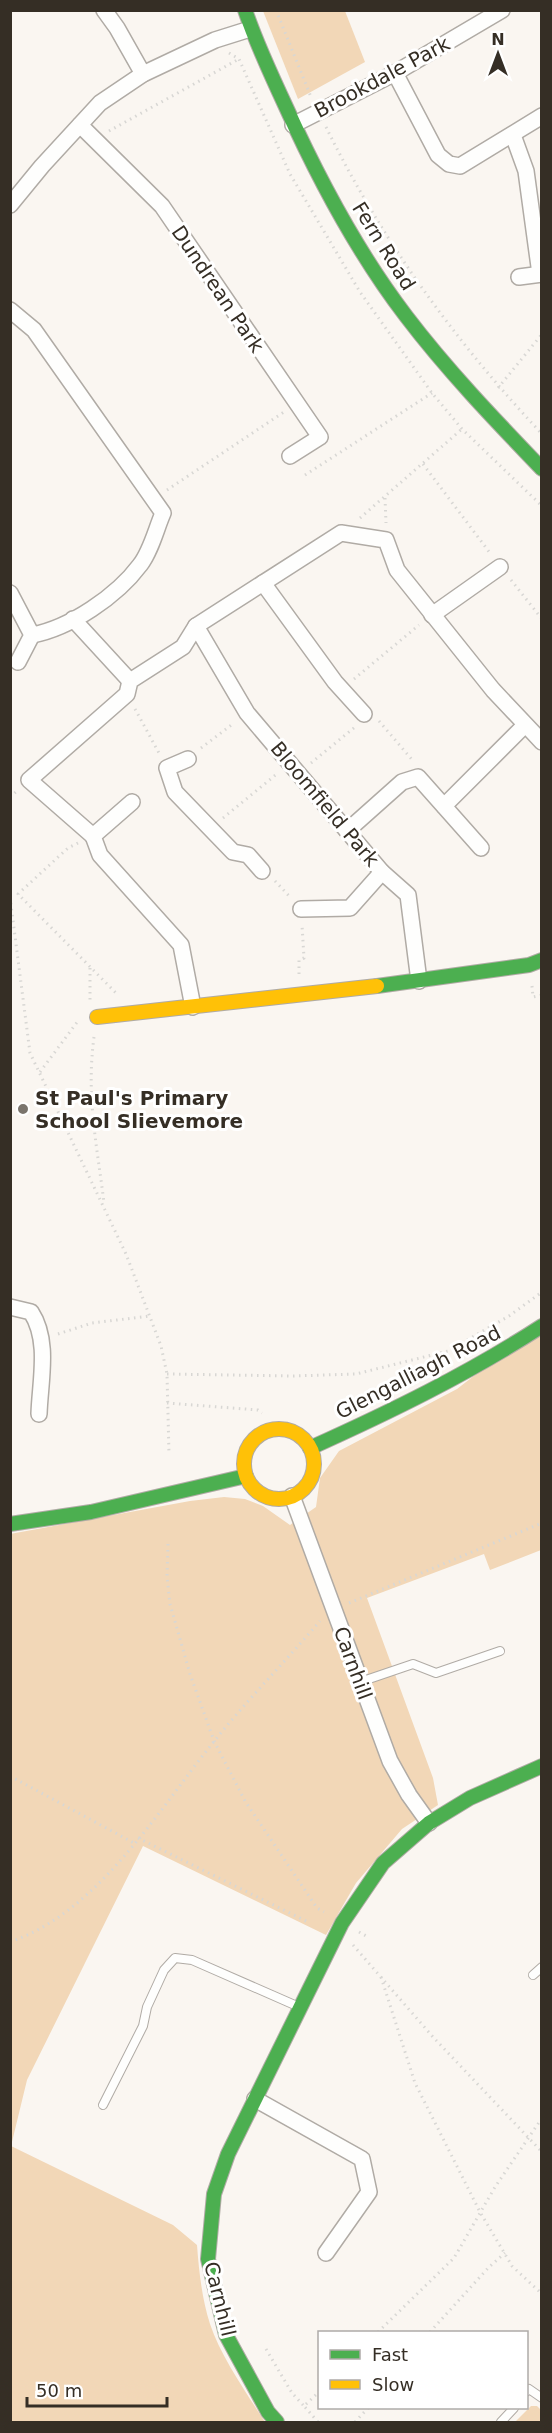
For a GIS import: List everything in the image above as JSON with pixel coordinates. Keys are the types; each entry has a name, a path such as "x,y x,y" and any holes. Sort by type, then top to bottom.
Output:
{"street":[{"path":"104,10 143,74"},
{"name":"Fern Road","path":"244,10 250,29 293,125 343,218 386,290 438,356 542,469"},
{"name":"Brookdale Park","path":"293,125 395,73 502,10"},
{"path":"10,205 42,166 100,103 143,74 215,40 250,29"},
{"path":"395,73 438,154 449,164 460,166 542,116"},
{"name":"Dundrean Park","path":"80,125 162,206 320,437 290,456"},
{"path":"513,135 526,171 541,274 519,277"},
{"path":"10,310 34,330 163,513 142,563 112,595 53,631 32,635"},
{"path":"193,1007 181,945 100,855 93,836 29,780 128,688 183,647 199,631 263,583 341,533 386,540 397,570 432,615 536,733 444,806"},
{"path":"432,615 500,567"},
{"path":"263,583 341,689 364,714"},
{"path":"10,593 32,635"},
{"path":"73,619 128,688"},
{"name":"Bloomfield Park","path":"199,631 247,713 382,872 408,896 419,981"},
{"path":"18,662 32,635"},
{"path":"188,759 167,768 175,792 233,852 248,855 262,871"},
{"path":"347,831 402,782 418,777 481,848"},
{"path":"93,836 132,802"},
{"path":"302,909 351,908 382,872"},
{"path":"97,1017 419,981 529,965 542,960"},
{"path":"10,1307 31,1312 38,1323 42,1339 39,1414"},
{"name":"Glengalliagh Road","path":"310,1448 417,1399 502,1353 542,1326"},
{"path":"288,1430 305,1440 310,1448 314,1460 313,1471 308,1482 292,1496 269,1497 260,1493 246,1476 245,1454 250,1444 258,1436 268,1431 288,1430"},
{"path":"10,1524 91,1512 246,1476"},
{"name":"Carnhill","path":"292,1496 390,1761 409,1795 429,1823"},
{"name":"Carnhill","path":"277,2422 268,2412 226,2335 208,2259 214,2194 228,2154 298,2007 340,1928 383,1863 429,1823 470,1798 542,1766"},
{"path":"255,2100 362,2159 369,2192 326,2253"}],"lane":[{"path":"360,1682 413,1664 436,1673 500,1651"},
{"path":"103,2105 143,2026 147,2007 164,1970 175,1958 192,1960 298,2007"},
{"path":"533,1975 542,1967"},
{"path":"528,2390 530,2389 542,2398"},
{"path":"501,2422 513,2409"}],"path":[{"path":"276,10 308,90 354,183 404,266 444,321 498,388 542,434"},
{"path":"95,141 239,59"},
{"path":"498,388 542,334"},
{"path":"305,476 432,393"},
{"path":"153,500 296,404"},
{"path":"341,533 385,498 462,429"},
{"path":"423,464 542,619"},
{"path":"385,498 386,540"},
{"path":"341,689 432,615"},
{"path":"128,688 167,768"},
{"path":"188,759 247,713"},
{"path":"209,828 294,768 351,732 364,714 377,718 414,760 418,777"},
{"path":"93,836 68,848 18,894 10,897 30,1053 105,1208 161,1346 167,1374 169,1454"},
{"path":"262,871 302,909 304,958 298,960 301,995"},
{"path":"18,894 137,1013"},
{"path":"90,968 90,1005 97,1017 90,1068 92,1125 105,1208"},
{"path":"40,1072 90,1005"},
{"path":"167,1374 293,1376 356,1374 447,1351 509,1316 542,1292"},
{"path":"42,1339 92,1323 150,1316"},
{"path":"167,1403 258,1410 262,1413"},
{"path":"10,1942 47,1927 119,1863 214,1741 325,1616 357,1599 542,1523"},
{"path":"168,1544 167,1577 170,1604 190,1674 214,1741 245,1801 317,1908 340,1928 433,2037 542,2152"},
{"path":"10,1776 134,1843"},
{"path":"138,1838 310,1923"},
{"path":"381,1977 415,2083 480,2212 512,2266 542,2294"},
{"path":"379,2331 454,2258 480,2212 542,2118"},
{"path":"431,2331 489,2266 505,2253"},
{"path":"266,2349 292,2393 318,2422"},
{"path":"304,2406 318,2393"},
{"path":"355,2422 367,2409"}],"shaded area":[{"path":"263,11 345,11 365,62 298,99"},
{"path":"541,1324 541,1550 490,1570 484,1554 367,1598 433,1778 438,1805 402,1829 356,1883 326,1935 143,1846 27,2080 11,2146 173,2225 197,2245 203,2295 215,2336 234,2374 265,2422 11,2422 10,1534 190,1501 224,1497 245,1499 263,1506 290,1525 316,1507 320,1478 339,1451 457,1389"},
{"path":"531,2406 537,2406 541,2410 541,2422 515,2422"}],"traffic: fast":[{"path":"245,10 264,59 312,161 371,267 438,356 542,469"},
{"path":"377,986 529,965 542,960"},
{"path":"310,1448 428,1392 542,1326"},
{"path":"10,1524 91,1512 246,1476"},
{"path":"277,2422 268,2412 226,2335 208,2259 214,2194 228,2154 342,1923 383,1863 429,1823 470,1798 542,1766"}],"traffic: slow":[{"path":"97,1017 377,986"},
{"path":"279,1429 292,1432 304,1439 311,1451 314,1464 311,1477 304,1489 292,1496 279,1499 266,1496 254,1489 247,1477 244,1464 247,1451 254,1439 266,1432 279,1429"}],"place":[{"name":"St Paul's Primary School Slievemore","path":"23,1109"}]}
